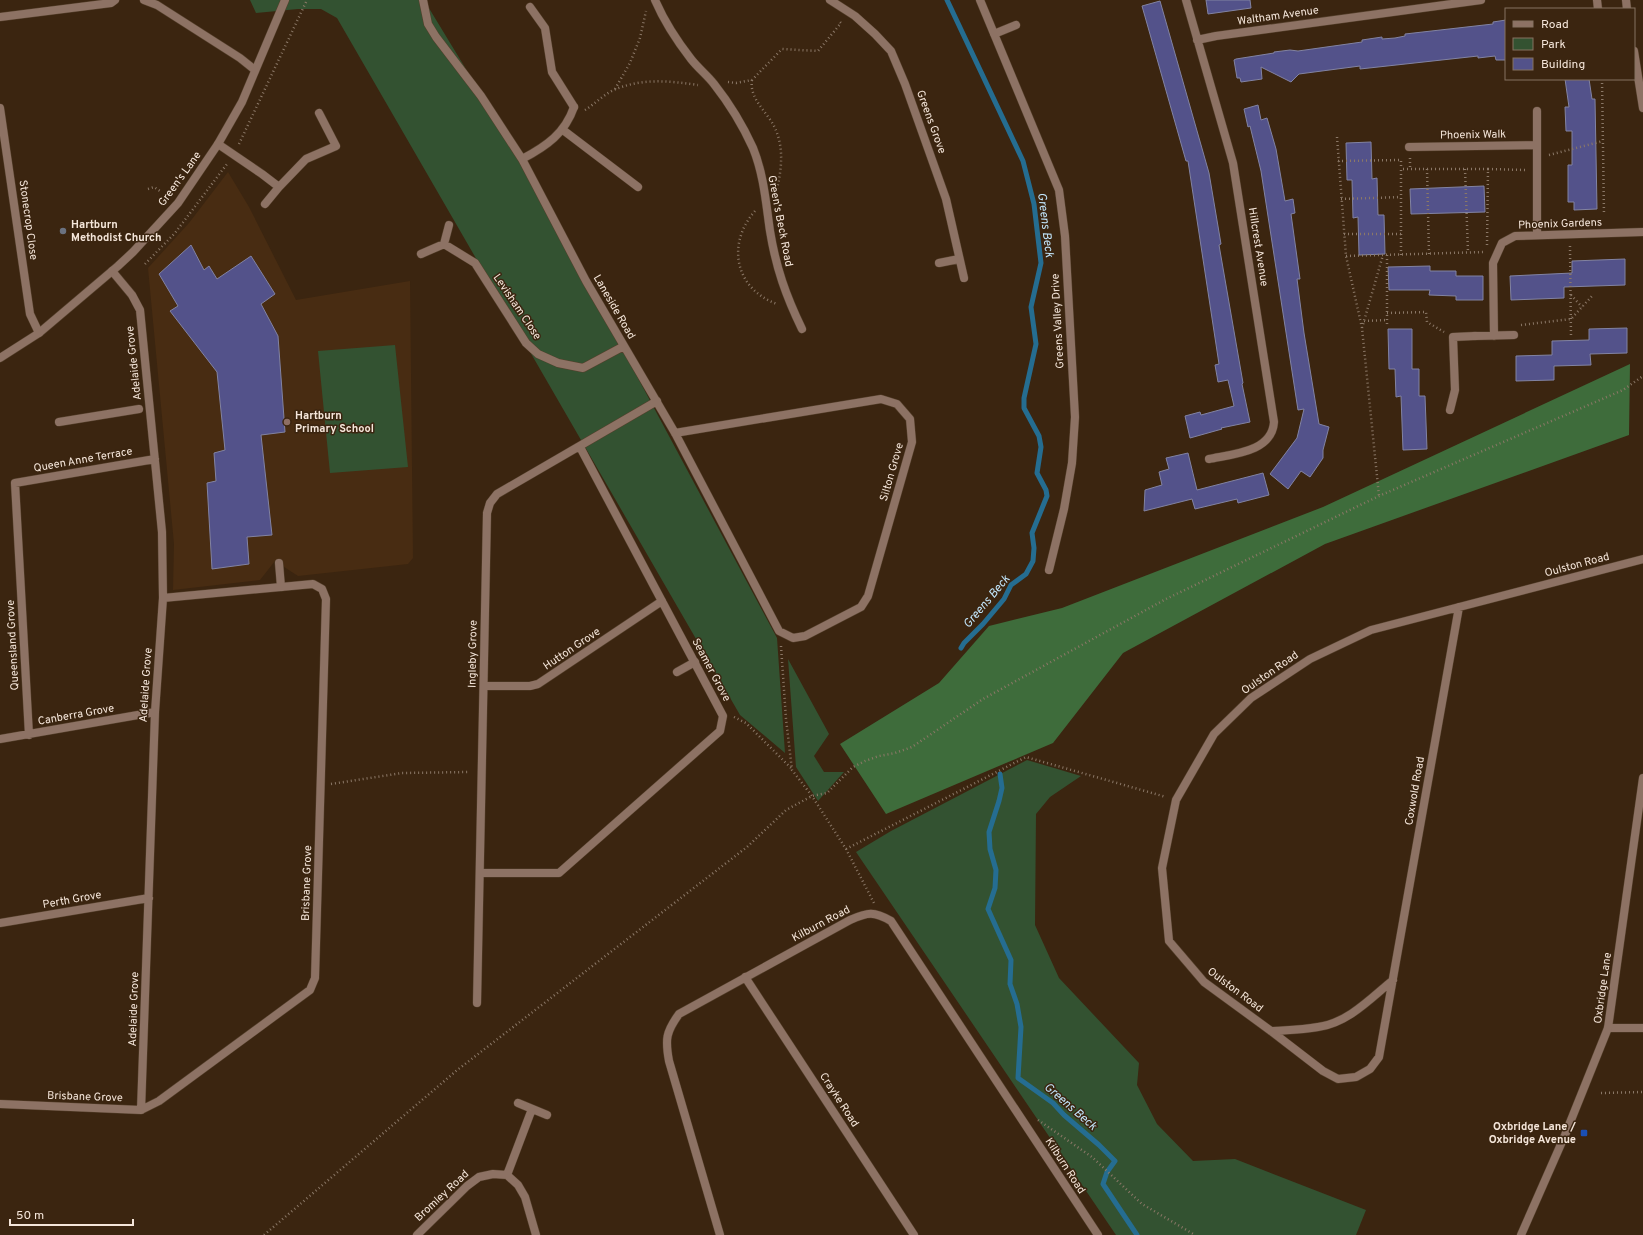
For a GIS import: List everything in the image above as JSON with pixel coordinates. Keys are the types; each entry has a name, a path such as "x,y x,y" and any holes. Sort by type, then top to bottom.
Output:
{"street":[{"path":"0,18 111,3 115,0"},
{"path":"144,0 157,5 240,58 255,70"},
{"name":"Green's Lane","path":"0,358 39,333 112,271 133,252 178,203 218,144 242,102 285,0"},
{"name":"Laneside Road","path":"423,0 428,24 481,96 522,160 586,281 675,433 780,631"},
{"name":"Greens Grove","path":"830,0 855,16 891,51 905,84 946,199 964,278"},
{"name":"Greens Valley Drive","path":"980,0 1059,190 1065,236 1075,417 1072,463 1064,509 1049,570"},
{"name":"Hillcrest Avenue","path":"1186,0 1233,163 1274,422 1274,429 1269,438 1259,446 1209,460"},
{"name":"Waltham Avenue","path":"1197,40 1216,36 1481,0"},
{"name":"Green's Beck Road","path":"655,1 663,17 691,60 714,84 742,124 754,150 765,190 770,231 778,269 787,298 802,329"},
{"path":"522,160 553,140 563,130 570,120 574,106 552,72 545,28 530,7"},
{"path":"994,34 1016,25"},
{"path":"1635,57 1643,108"},
{"name":"Stonecrop Close","path":"0,108 30,314 39,333"},
{"path":"1536,111 1537,235"},
{"path":"265,204 306,159 336,146 319,113"},
{"path":"563,130 638,187"},
{"path":"218,144 257,170 279,187"},
{"name":"Phoenix Walk","path":"1409,147 1537,145"},
{"path":"421,254 444,244 449,225"},
{"name":"Phoenix Gardens","path":"1494,336 1494,263 1502,243 1515,236 1643,232"},
{"name":"Levisham Close","path":"444,244 475,263 526,343 538,354 558,363 583,368 624,346"},
{"path":"939,263 959,259"},
{"name":"Adelaide Grove","path":"112,271 132,294 140,310 162,532 163,598 155,712 141,1110"},
{"path":"1450,410 1455,390 1453,337 1514,335"},
{"name":"Silton Grove","path":"675,433 881,398 897,404 910,419 912,442 868,596 861,607 805,636 793,638 780,631"},
{"name":"Ingleby Grove","path":"477,1004 481,873 487,513 490,503 497,494 657,401"},
{"path":"59,422 139,409"},
{"name":"Seamer Grove","path":"481,873 559,873 720,731 723,716 580,447"},
{"name":"Queen Anne Terrace","path":"15,482 155,459"},
{"name":"Queensland Grove","path":"15,482 30,735"},
{"name":"Oulston Road","path":"1271,1031 1204,982 1169,941 1162,868 1176,800 1214,734 1251,698 1310,659 1371,630 1643,559"},
{"path":"279,562 281,587"},
{"name":"Brisbane Grove","path":"0,1104 141,1110 159,1101 310,990 315,978 326,599 322,589 313,584 163,598"},
{"name":"Hutton Grove","path":"484,686 530,686 538,684 662,601"},
{"name":"Coxwold Road","path":"1271,1031 1323,1071 1338,1080 1356,1077 1370,1069 1379,1057 1459,607"},
{"path":"677,672 695,662"},
{"name":"Canberra Grove","path":"0,739 30,735 155,712"},
{"name":"Oxbridge Lane","path":"1522,1234 1566,1135 1608,1028 1643,783"},
{"name":"Perth Grove","path":"0,923 148,898"},
{"name":"Kilburn Road","path":"720,1235 669,1061 666,1046 668,1029 679,1014 862,915 874,913 891,921 1098,1235"},
{"name":"Crayke Road","path":"745,977 914,1235"},
{"path":"1271,1031 1319,1027 1338,1021 1358,1009 1393,980"},
{"path":"1608,1028 1643,1028"},
{"path":"518,1104 546,1115"},
{"path":"532,1109 507,1175 518,1185 525,1197 536,1235"},
{"name":"Bromley Road","path":"417,1235 467,1186 479,1177 493,1174 507,1175"}],"path":[{"path":"614,89 630,63 640,38 647,5 655,1"},
{"path":"775,194 781,173 782,162 779,139 768,116 752,93 752,80 782,49 818,51 841,23 835,19"},
{"path":"570,120 614,89 641,83 665,81 704,87 722,80 736,83 752,80"},
{"path":"1602,80 1604,215"},
{"path":"1337,137 1346,256 1362,328 1379,496"},
{"path":"1536,155 1552,155 1603,140"},
{"path":"1338,160 1401,160 1400,255"},
{"path":"1401,169 1537,170"},
{"path":"1428,169 1429,254"},
{"path":"1465,169 1468,252"},
{"path":"1346,256 1487,252 1488,169"},
{"path":"148,189 154,187 160,191"},
{"path":"1341,199 1401,197"},
{"path":"759,206 742,229 738,258 741,272 747,284 756,292 767,300 781,305"},
{"path":"1344,234 1401,234"},
{"path":"1570,244 1571,337"},
{"path":"1385,255 1387,324"},
{"path":"1362,328 1385,255"},
{"path":"1571,294 1582,307"},
{"path":"1519,325 1571,319 1592,296"},
{"path":"1387,312 1426,312 1427,322 1453,337"},
{"path":"1364,321 1387,320"},
{"path":"264,1235 456,1071 747,847 786,810 812,796 827,793 853,767 879,756 895,753 912,747 983,699 1166,598 1379,496 1623,390 1643,376"},
{"path":"780,631 786,719 792,770"},
{"path":"723,716 733,716 746,723 792,770 812,796 846,849 882,916"},
{"path":"846,849 1026,757 1176,800"},
{"path":"321,786 402,773 482,773"},
{"path":"1601,1093 1643,1092"},
{"path":"1035,1118 1092,1157 1142,1204 1195,1235"}],"shaded area":[{"name":"Hartburn Primary School","path":"228,172 249,207 296,300 410,281 413,558 408,564 298,576 275,561 260,580 173,590 174,544 148,268 189,223"}],"green space":[{"path":"250,0 424,0 523,163 777,638 785,753 740,715 337,18 321,9 298,9 256,13"},
{"path":"395,345 408,467 330,473 318,351"},
{"path":"1630,364 1629,435 1325,544 1123,653 1053,743 886,814 840,744 939,683 989,626 1062,608 1323,507"},
{"path":"788,659 829,734 814,756 824,772 844,772 818,801 796,767"},
{"path":"1027,760 1081,776 1050,797 1036,814 1035,925 1059,978 1139,1063 1137,1085 1157,1124 1193,1161 1235,1159 1366,1210 1356,1235 1116,1235 856,852 891,831"}],"building":[{"path":"1206,0 1250,0 1251,8 1208,14"},
{"path":"1160,1 1209,173 1221,244 1219,245 1242,384 1250,422 1221,428 1222,429 1190,438 1185,416 1200,412 1201,415 1234,406 1228,380 1218,382 1215,365 1219,364 1188,161 1186,161 1142,6"},
{"path":"1505,20 1505,60 1496,60 1495,56 1478,58 1478,56 1360,69 1360,66 1299,74 1291,82 1261,67 1262,79 1241,82 1240,78 1237,78 1234,60 1236,59 1274,52 1290,50 1298,51 1362,42 1362,40 1382,37 1382,39 1395,38 1405,36 1405,34 1493,24 1493,22"},
{"path":"1565,80 1589,80 1592,99 1595,99 1597,209 1574,210 1574,202 1568,202 1568,165 1572,165 1572,131 1566,131 1565,107 1569,107"},
{"path":"1258,105 1261,120 1267,118 1276,149 1285,201 1293,199 1295,213 1291,214 1300,279 1297,279 1304,333 1319,424 1329,427 1323,450 1323,458 1310,477 1301,471 1288,489 1270,474 1297,438 1304,409 1298,410 1261,171 1250,126 1248,127 1244,109"},
{"path":"1371,142 1372,179 1377,178 1378,215 1384,215 1385,254 1359,255 1358,217 1353,218 1352,180 1347,180 1346,143"},
{"path":"1484,186 1485,212 1411,214 1410,189"},
{"path":"191,245 204,270 209,266 217,279 251,256 275,294 261,304 278,336 285,432 261,435 272,535 247,537 249,564 212,569 207,483 216,481 214,453 225,450 217,372 170,311 178,306 159,274"},
{"path":"1625,259 1625,285 1564,287 1564,298 1511,300 1510,276 1572,273 1572,261"},
{"path":"1430,266 1430,271 1456,271 1456,276 1483,276 1483,300 1456,300 1456,296 1429,295 1430,290 1389,290 1388,267"},
{"path":"1627,328 1627,353 1590,354 1591,365 1554,366 1554,380 1516,381 1516,356 1552,355 1552,341 1589,340 1589,329"},
{"path":"1388,329 1412,329 1412,369 1419,369 1419,396 1425,396 1427,449 1403,450 1401,396 1396,397 1395,369 1389,369"},
{"path":"1188,453 1197,490 1263,473 1269,495 1238,503 1237,499 1195,509 1192,499 1144,511 1145,490 1162,485 1159,472 1169,469 1166,458"}],"waterway":[{"name":"Greens Beck","path":"947,0 1023,161 1034,204 1041,263 1031,307 1036,344 1024,398 1024,408 1039,436 1041,447 1037,473 1046,490 1047,496 1032,533 1034,548 1033,561 1026,574 1011,585 1004,599 961,648"},
{"name":"Greens Beck","path":"1000,774 1002,788 989,832 990,849 996,870 995,888 988,909 1011,960 1010,984 1017,1004 1021,1027 1018,1078 1053,1103 1064,1115 1115,1161 1107,1172 1103,1184 1137,1235"}],"place":[{"name":"Hartburn Methodist Church","path":"63,231"},
{"name":"Hartburn Primary School","path":"287,422"},
{"name":"Oxbridge Lane / Oxbridge Avenue","path":"1584,1133"}]}
